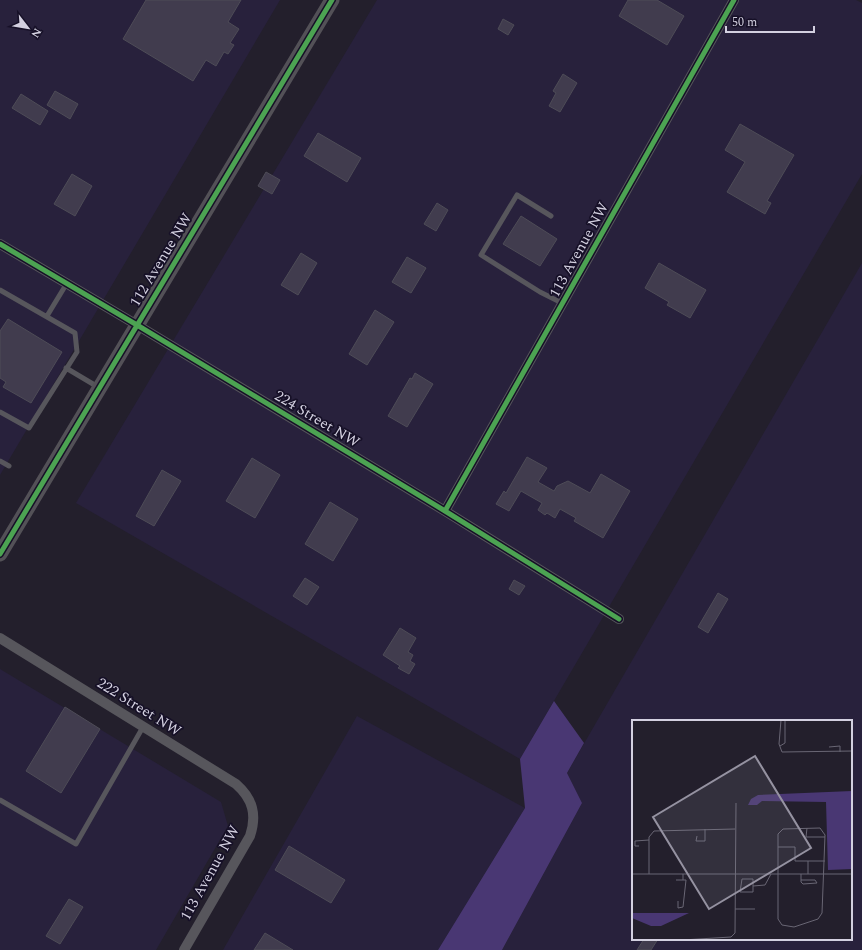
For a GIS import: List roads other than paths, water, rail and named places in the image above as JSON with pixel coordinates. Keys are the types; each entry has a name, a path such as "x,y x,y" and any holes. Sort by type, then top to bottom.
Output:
{"street":[{"name":"112 Avenue NW","path":"0,554 332,0"},
{"name":"113 Avenue NW","path":"445,511 734,0"},
{"name":"224 Street NW","path":"0,244 445,511 619,619"},
{"name":"222 Street NW","path":"0,638 236,784 244,791 253,809"},
{"name":"113 Avenue NW","path":"184,950 250,836 254,820 253,809"}],"lane":[{"path":"550,216 517,195 480,255 562,304"},
{"path":"46,316 67,283"},
{"path":"0,290 75,333 77,352 29,428 0,412"},
{"path":"66,368 99,387"},
{"path":"0,461 9,466"},
{"path":"0,800 76,844 143,727"}]}
